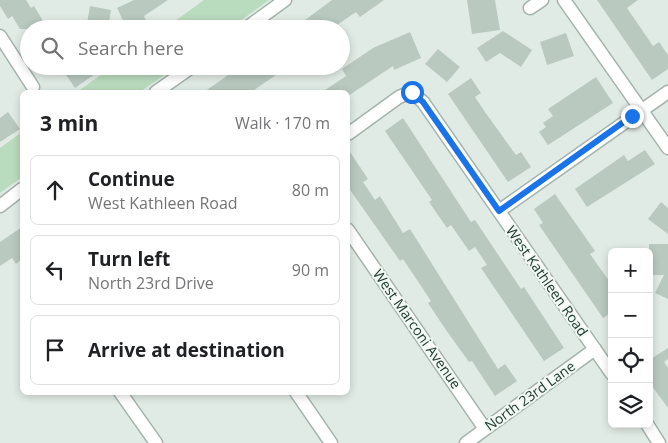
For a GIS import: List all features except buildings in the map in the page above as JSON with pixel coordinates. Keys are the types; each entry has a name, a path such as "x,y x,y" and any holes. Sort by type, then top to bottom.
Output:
{"street":[{"path":"257,20 285,0"},
{"path":"530,8 542,0"},
{"path":"564,0 668,148"},
{"path":"0,36 20,67"},
{"path":"25,75 33,87"},
{"path":"159,90 180,75"},
{"name":"West Kathleen Road","path":"350,133 399,97 412,92 423,102 608,368"},
{"path":"499,211 668,92"},
{"path":"0,206 20,191"},
{"name":"West Marconi Avenue","path":"350,233 486,429"},
{"name":"North 23rd Lane","path":"466,443 595,349"},
{"path":"122,395 156,443"},
{"path":"298,395 332,443"},
{"path":"649,428 660,443"}],"green space":[{"path":"204,0 269,0 241,20 176,20"},
{"path":"101,75 164,75 143,90 80,90"},
{"path":"20,133 20,178 0,193 0,148"}],"route":[{"path":"412,92 423,102 499,211 632,116"}]}
